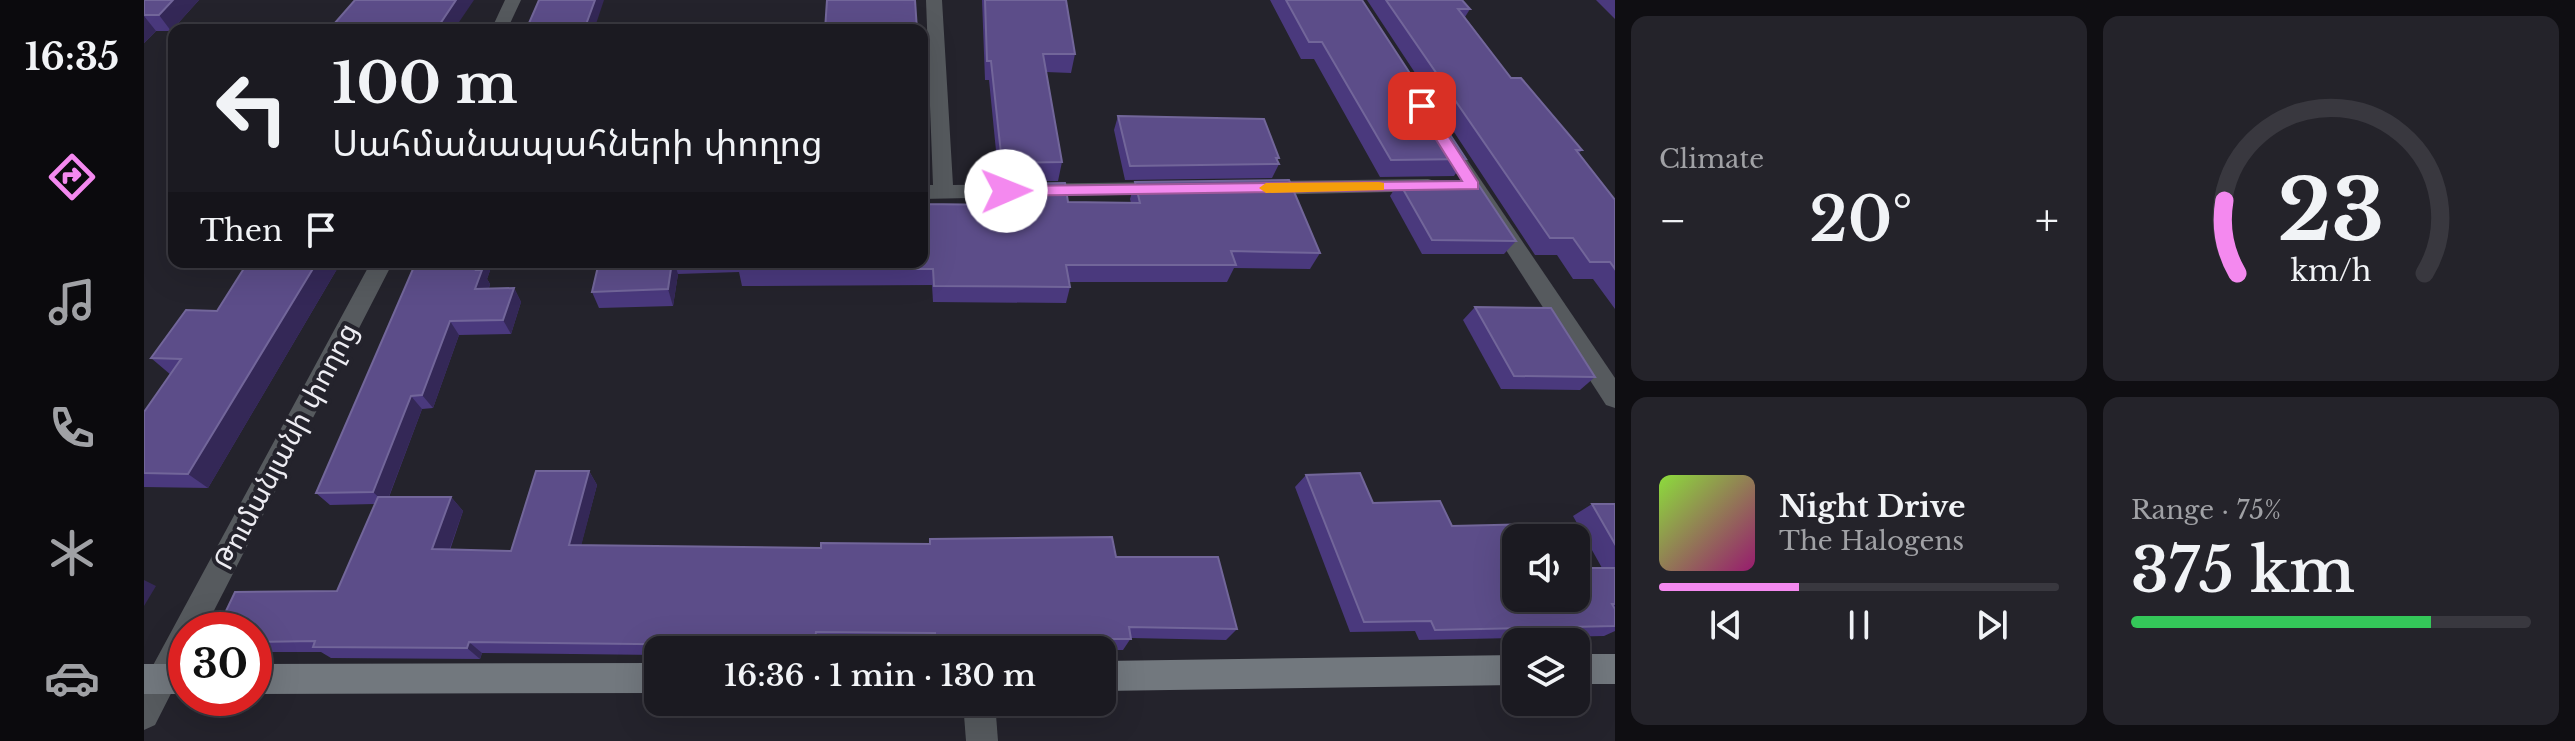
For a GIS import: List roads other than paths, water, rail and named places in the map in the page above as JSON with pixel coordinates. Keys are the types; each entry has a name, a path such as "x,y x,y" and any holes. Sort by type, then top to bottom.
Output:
{"street":[{"path":"502,24 513,0"},
{"path":"934,0 943,192"},
{"path":"1431,119 1457,186 1615,398"},
{"path":"1239,188 1457,186"},
{"path":"928,192 1177,189"},
{"name":"Թումանյանի փողոց","path":"198,612 379,268"},
{"path":"1590,669 1615,669"},
{"path":"1116,676 1502,670"},
{"path":"272,679 644,678"},
{"name":"Թումանյանի փողոց","path":"144,714 164,679"},
{"path":"980,716 982,741"}]}
